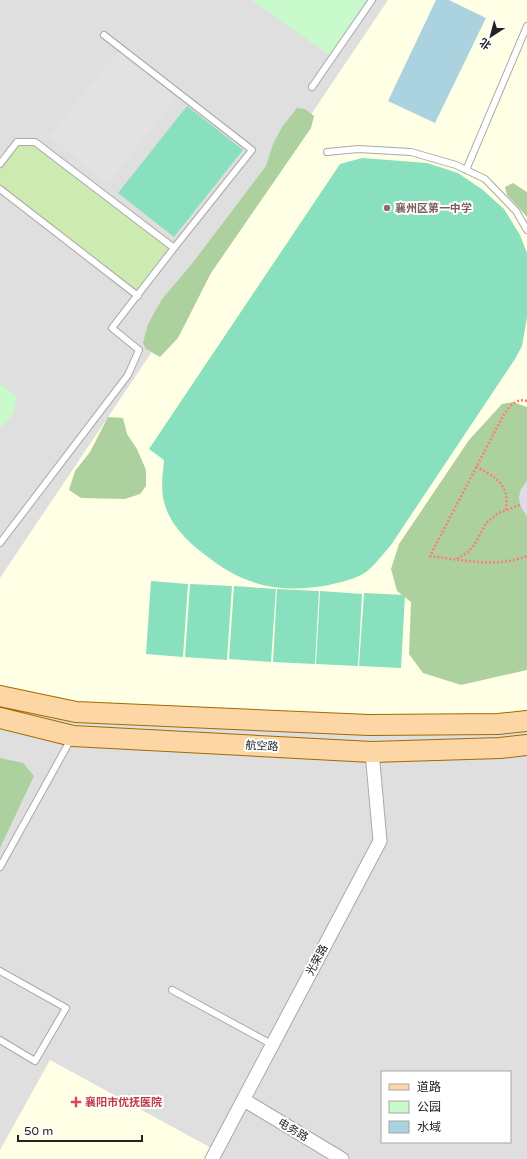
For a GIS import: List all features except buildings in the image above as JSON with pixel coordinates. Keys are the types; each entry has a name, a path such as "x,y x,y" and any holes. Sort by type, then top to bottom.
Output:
{"main road":[{"path":"0,696 76,712 369,725 498,724 527,721"},
{"name":"航空路","path":"0,718 73,736 372,752 500,748 527,745"}],"street":[{"name":"光荣路","path":"212,1159 380,841 372,752"},
{"name":"电务路","path":"244,1100 342,1159"}],"lane":[{"path":"312,87 372,0"},
{"path":"466,170 527,26"},
{"path":"0,543 128,375 139,350 112,328 252,150 104,35"},
{"path":"0,164 17,142 34,142 174,248"},
{"path":"327,152 358,149 411,152 456,165 485,179 516,211 527,230"},
{"path":"0,189 138,296"},
{"path":"0,867 73,736"},
{"path":"0,971 66,1008 35,1061 0,1040"},
{"path":"172,990 273,1045"}],"path":[{"path":"527,401 523,400 513,402 504,414 430,556 483,563 518,559 527,556"},
{"path":"476,467 490,474 499,481 506,494 506,510"},
{"path":"457,559 468,552 476,542 486,523 498,513 520,505"}],"shaded area":[{"path":"0,0 527,0 527,1159 0,1159"},
{"name":"襄州区第一中学","path":"388,0 527,0 527,721 369,725 0,696 0,578"},
{"path":"119,50 177,98 107,184 49,136"},
{"path":"527,481 527,517 520,505 519,497 521,489"},
{"name":"襄阳市优抚医院","path":"50,1060 213,1149 207,1159 0,1159 0,1150"}],"green space":[{"path":"251,0 367,0 331,56"},
{"path":"187,106 243,150 174,237 118,193"},
{"path":"297,108 305,109 314,116 311,128 211,273 178,338 160,357 146,349 143,343 148,324 162,299 191,265 266,166 273,144 282,127"},
{"path":"17,142 35,142 174,248 138,296 0,189 0,164"},
{"path":"362,158 427,163 458,173 483,190 504,209 520,235 527,253 527,317 522,346 515,359 391,545 376,563 362,574 329,585 311,588 278,588 263,585 233,574 195,547 182,534 171,519 163,497 164,460 149,449 340,164"},
{"path":"513,183 527,192 527,217 507,195 505,187"},
{"path":"0,384 16,396 14,413 0,428"},
{"path":"513,402 527,407 527,670 461,685 423,673 409,654 411,602 397,591 391,569 399,544 469,440 502,404"},
{"path":"108,417 123,418 127,434 137,449 146,470 146,486 140,494 125,499 81,498 69,490 75,471 90,452"},
{"path":"151,581 188,584 183,657 146,654"},
{"path":"190,584 232,586 227,660 185,657"},
{"path":"234,586 276,589 271,662 229,659"},
{"path":"277,589 319,591 315,664 273,662"},
{"path":"320,591 362,594 358,666 316,664"},
{"path":"364,593 405,595 401,668 359,666"},
{"path":"0,758 23,763 34,776 0,848"}],"water":[{"path":"436,0 449,0 486,18 435,123 388,101"}],"place":[{"name":"襄州区第一中学","path":"387,208"},
{"name":"襄阳市优抚医院","path":"76,1102"}]}
